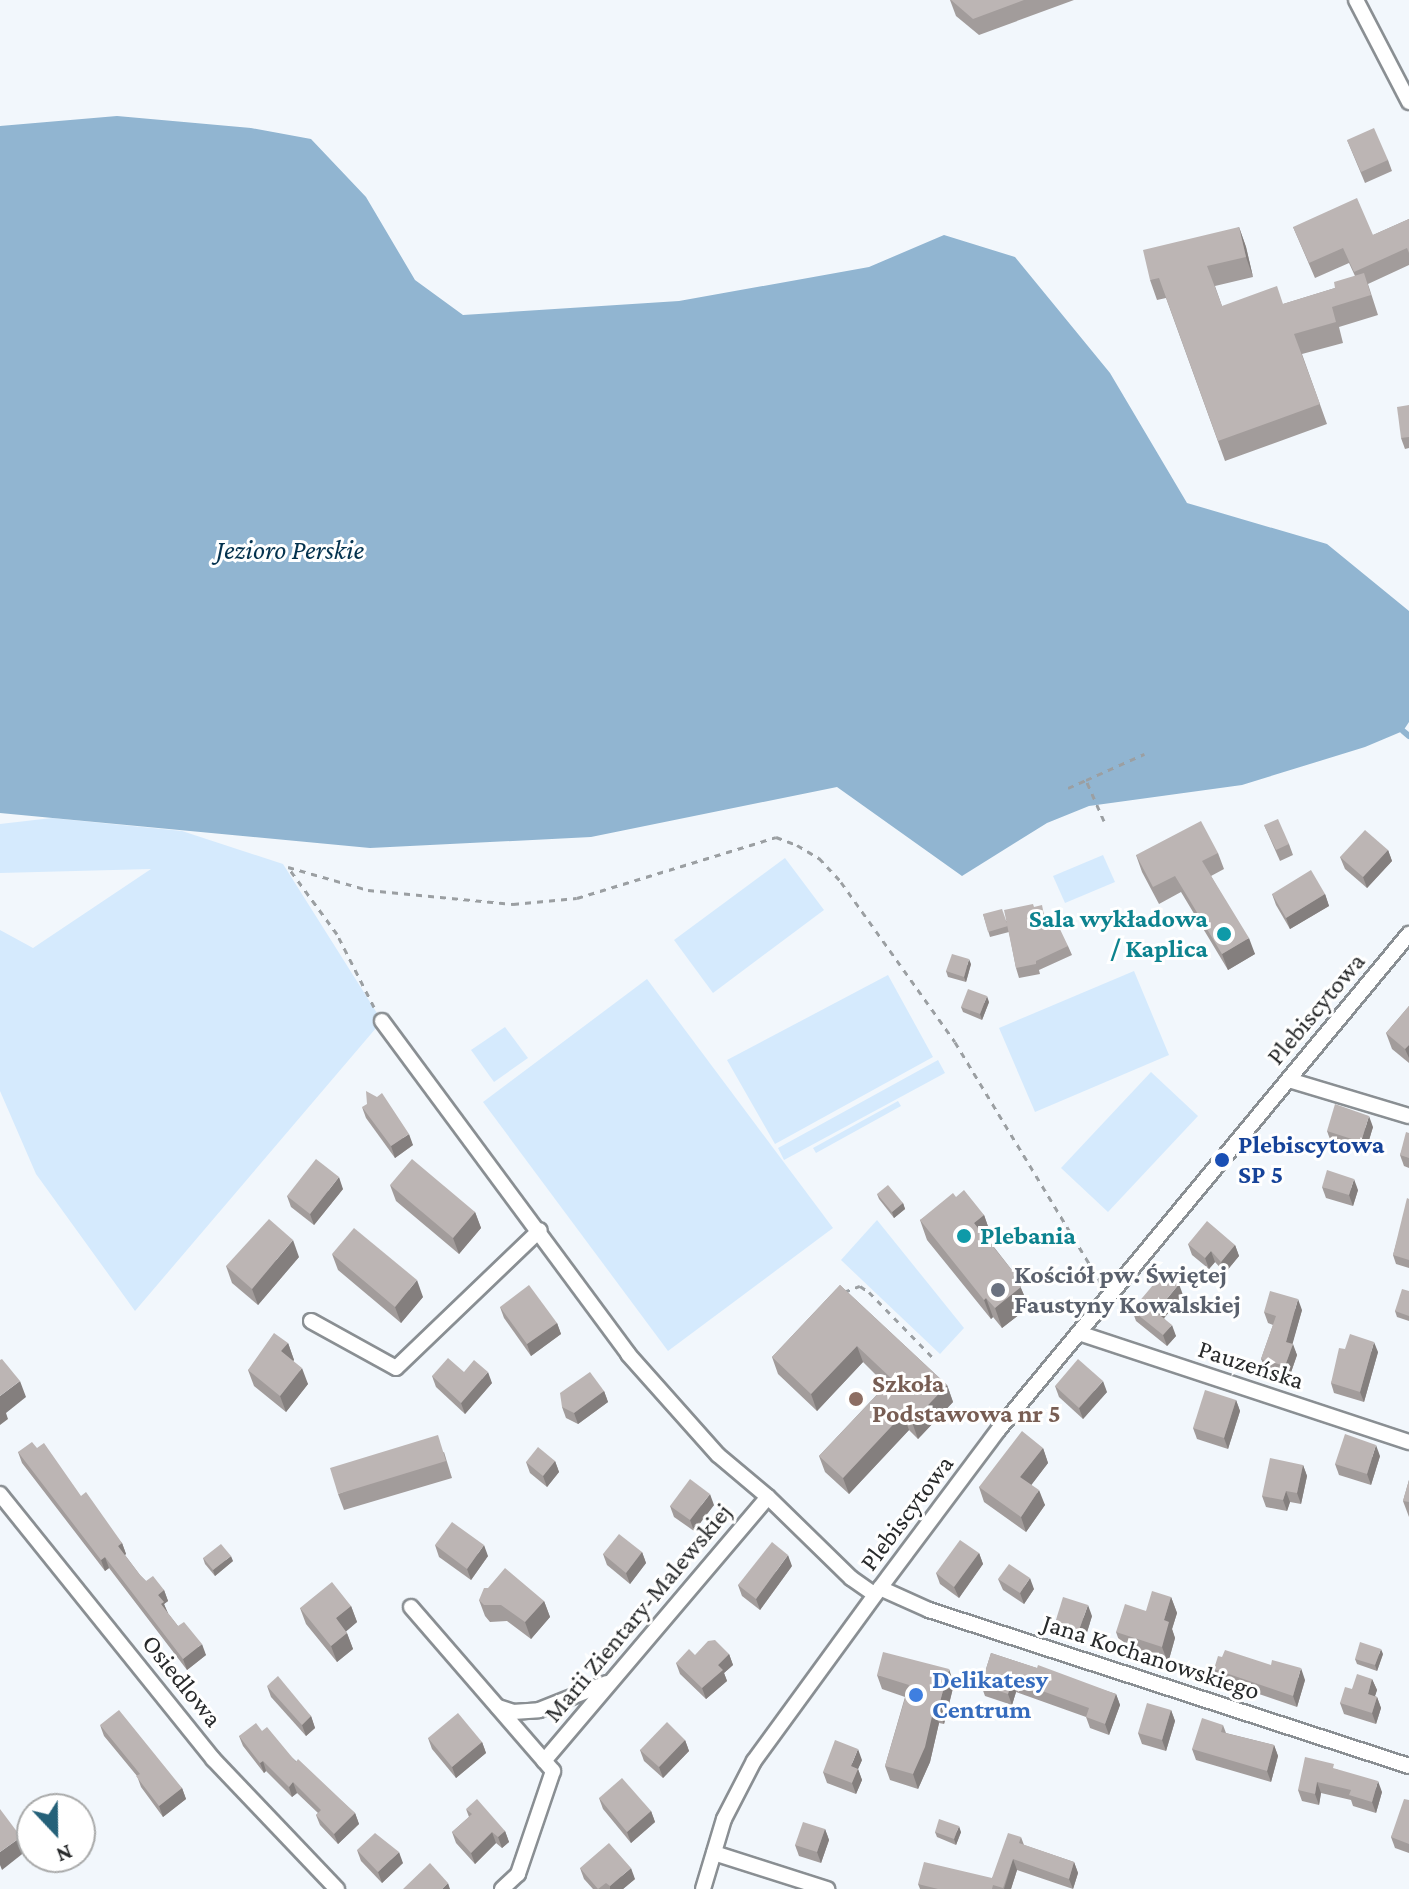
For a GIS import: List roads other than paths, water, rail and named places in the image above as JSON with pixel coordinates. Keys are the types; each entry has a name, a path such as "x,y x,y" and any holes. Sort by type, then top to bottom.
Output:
{"street":[{"path":"1356,0 1409,102"},
{"name":"Plebiscytowa","path":"703,1889 737,1791 754,1761 878,1592 999,1429 1408,937"},
{"name":"Marii Zientary-Malewskiej","path":"382,1021 540,1230 628,1354 718,1455 768,1497 851,1578 878,1592"},
{"path":"1289,1080 1301,1087 1409,1116"},
{"path":"311,1321 396,1368 540,1230"},
{"name":"Pauzeńska","path":"1079,1333 1409,1442"},
{"name":"Osiedlowa","path":"0,1494 213,1759 337,1889"},
{"name":"Marii Zientary-Malewskiej","path":"544,1761 768,1497"},
{"name":"Jana Kochanowskiego","path":"878,1592 1409,1766"},
{"path":"411,1607 553,1771 518,1874 502,1889"},
{"path":"496,1706 513,1712 539,1710 574,1699 611,1682"},
{"path":"714,1853 827,1889"}],"water":[{"name":"Jezioro Perskie","path":"117,116 251,128 311,139 366,197 415,280 463,315 679,301 869,267 944,235 1015,257 1110,373 1187,503 1327,544 1409,611 1409,722 1403,731 1365,747 1242,785 1089,806 1047,823 962,876 837,787 591,837 370,848 0,813 0,126"}],"waterway":[{"path":"1403,731 1409,736"}],"place":[{"name":"Sala wykładowa / Kaplica","path":"1224,934"},
{"name":"Plebiscytowa SP 5","path":"1222,1160"},
{"name":"Plebania","path":"964,1236"},
{"name":"Kościół pw. Świętej Faustyny Kowalskiej","path":"998,1290"},
{"name":"Szkoła Podstawowa nr 5","path":"856,1399"},
{"name":"Delikatesy Centrum","path":"916,1695"}]}
